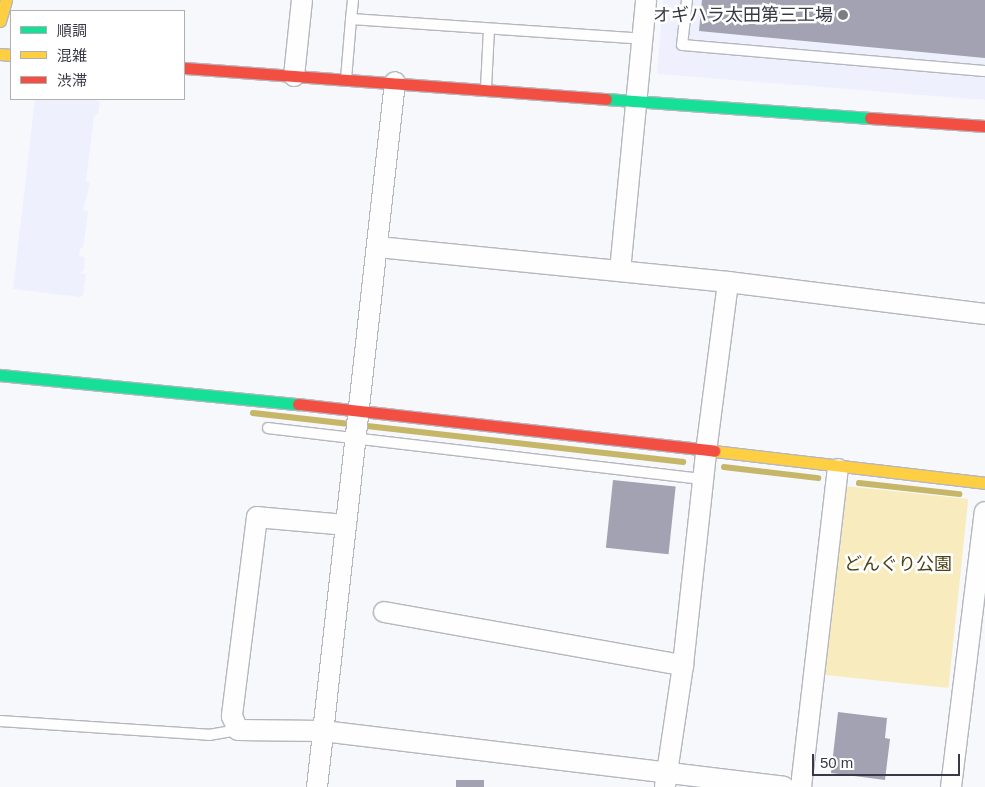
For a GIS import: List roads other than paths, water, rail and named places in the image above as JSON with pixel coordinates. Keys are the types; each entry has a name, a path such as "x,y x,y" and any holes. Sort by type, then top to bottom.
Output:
{"main road":[{"path":"0,21 6,0"},
{"path":"185,68 985,126"},
{"path":"0,375 359,410 985,484"}],"street":[{"path":"294,76 302,0"},
{"path":"620,271 646,0"},
{"path":"317,787 395,82"},
{"path":"378,247 728,282 985,314"},
{"path":"666,780 683,665 706,452 728,282"},
{"path":"801,787 838,468"},
{"path":"951,787 985,512"},
{"path":"346,524 257,517 232,716 238,730 323,731 666,780 784,787"},
{"path":"384,612 683,665"}],"lane":[{"path":"346,79 353,0"},
{"path":"687,0 682,45 985,71"},
{"path":"351,19 642,39"},
{"path":"486,89 489,28"},
{"path":"268,428 356,440 703,479"},
{"path":"0,721 208,735 238,730"}],"waterway":[{"path":"253,413 683,462"},
{"path":"724,467 818,478"},
{"path":"859,483 959,494"}],"place":[{"name":"オギハラ太田第三工場","path":"843,15"}],"park label":[{"name":"どんぐり公園","path":"898,564"}]}
